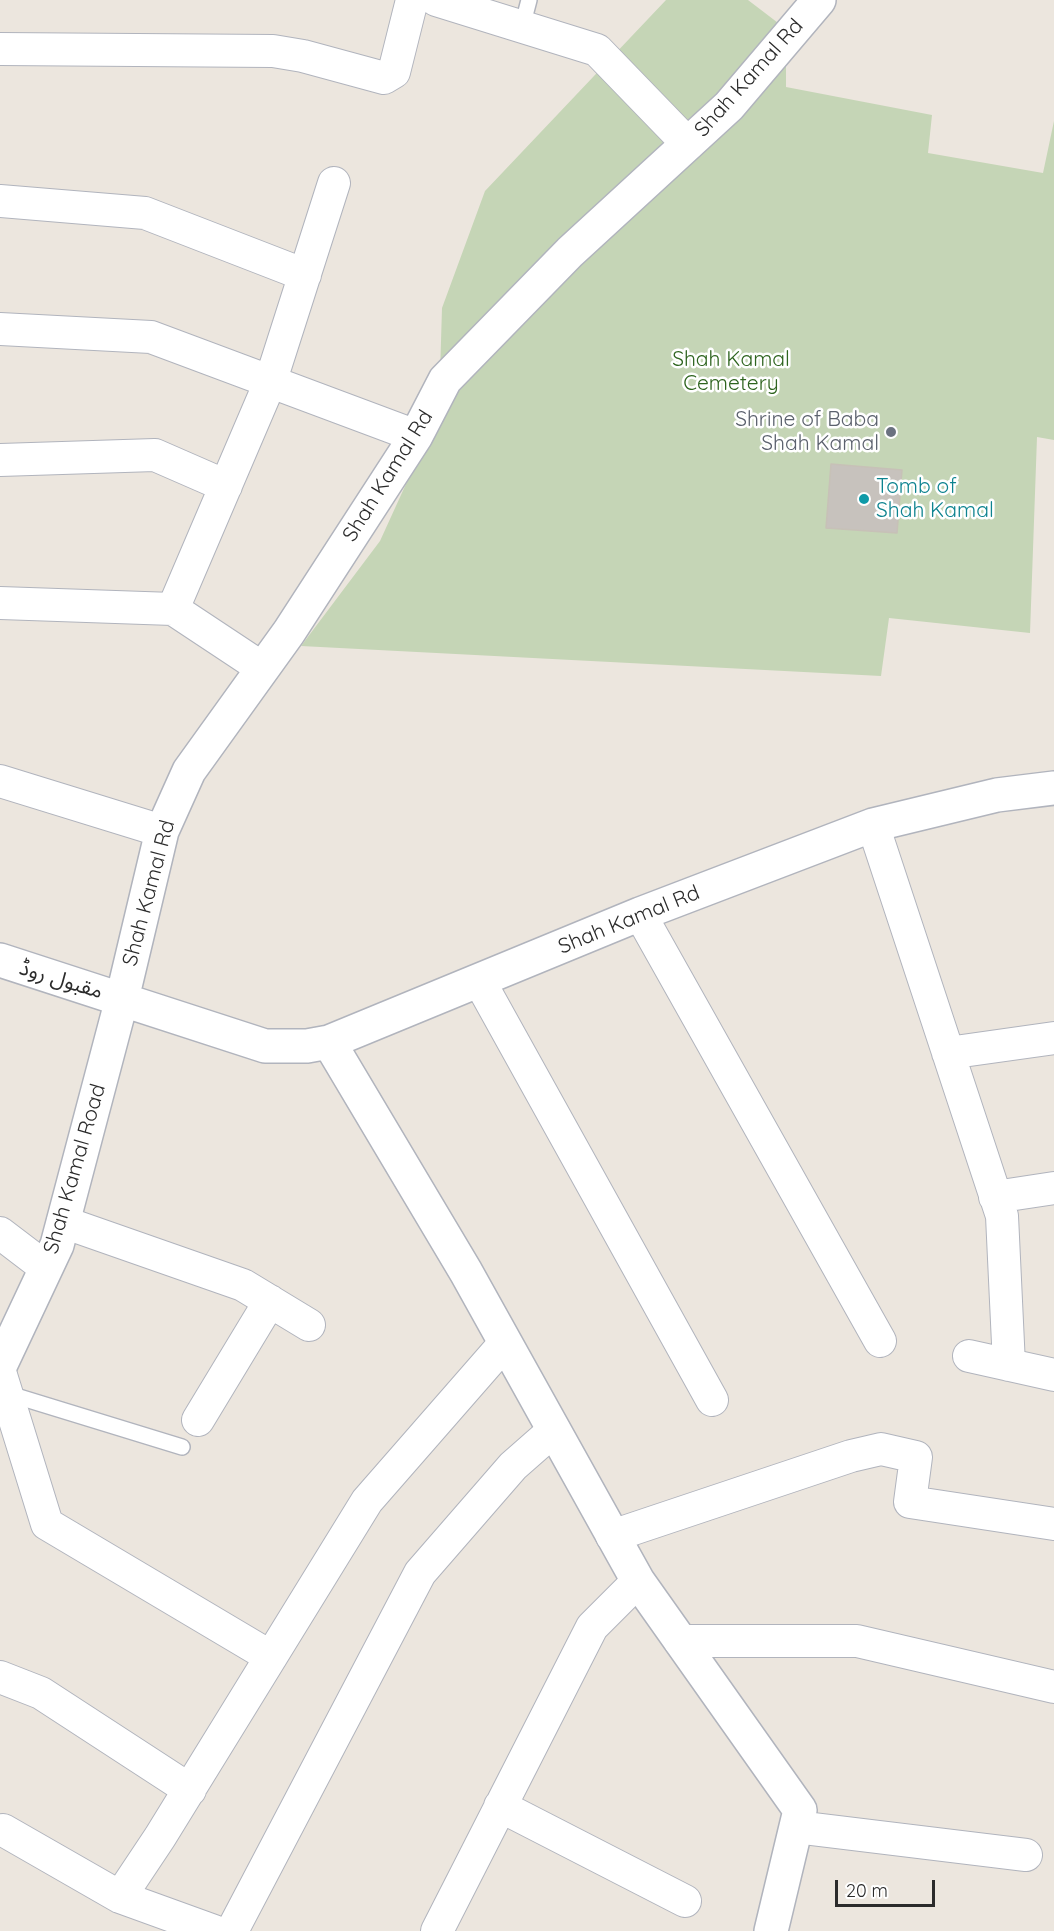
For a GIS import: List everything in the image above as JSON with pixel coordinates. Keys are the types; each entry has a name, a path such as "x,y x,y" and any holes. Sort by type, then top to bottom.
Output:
{"street":[{"path":"1,43 273,51 303,56 384,78 394,72 412,0"},
{"path":"436,0 525,14 597,50 688,144"},
{"name":"Shah Kamal Rd","path":"819,0 729,106 570,252 445,380 416,436 289,632 189,771 162,831 122,999 265,1046 307,1046 329,1042 480,982 640,914 873,825 997,795 1054,788"},
{"path":"173,609 271,380 334,183"},
{"path":"0,201 145,213 305,275"},
{"path":"0,329 151,337 416,436"},
{"path":"0,460 155,455 226,486"},
{"path":"0,603 173,609 262,668"},
{"path":"0,781 162,831"},
{"path":"873,825 1002,1216 1009,1365"},
{"path":"640,914 880,1341"},
{"name":"مقبول روڈ","path":"0,960 122,999"},
{"path":"480,982 712,1400"},
{"name":"Shah Kamal Road","path":"2,1377 57,1245 122,999"},
{"path":"948,1053 1054,1038"},
{"path":"329,1042 505,1343 638,1581 800,1810 771,1931"},
{"path":"995,1197 1054,1188"},
{"path":"63,1222 243,1285 309,1325"},
{"path":"0,1233 46,1268"},
{"path":"198,1420 270,1301"},
{"path":"120,1897 190,1790 367,1501 505,1343"},
{"path":"969,1356 1054,1375"},
{"path":"2,1377 47,1524 271,1657"},
{"path":"232,1931 420,1573 513,1466 554,1430"},
{"path":"612,1536 851,1456 881,1449 916,1457 910,1502 1054,1524"},
{"path":"438,1931 592,1627 638,1581"},
{"path":"680,1641 857,1641 1054,1687"},
{"path":"0,1677 41,1693 190,1790"},
{"path":"500,1806 685,1901"},
{"path":"796,1827 1026,1855"},
{"path":"3,1830 120,1897 214,1931"}],"lane":[{"path":"2,1377 182,1446"}],"green space":[{"name":"Shah Kamal Cemetery","path":"666,0 748,0 786,29 786,87 932,115 928,153 1043,173 1054,121 1054,440 1037,437 1030,633 889,618 881,676 301,646 380,541 427,438 439,408 442,308 485,191"}],"building":[{"name":"Tomb of Shah Kamal","path":"831,464 902,470 897,533 826,528"}],"place":[{"name":"Shrine of Baba Shah Kamal","path":"891,432"},
{"name":"Tomb of Shah Kamal","path":"864,499"}]}
